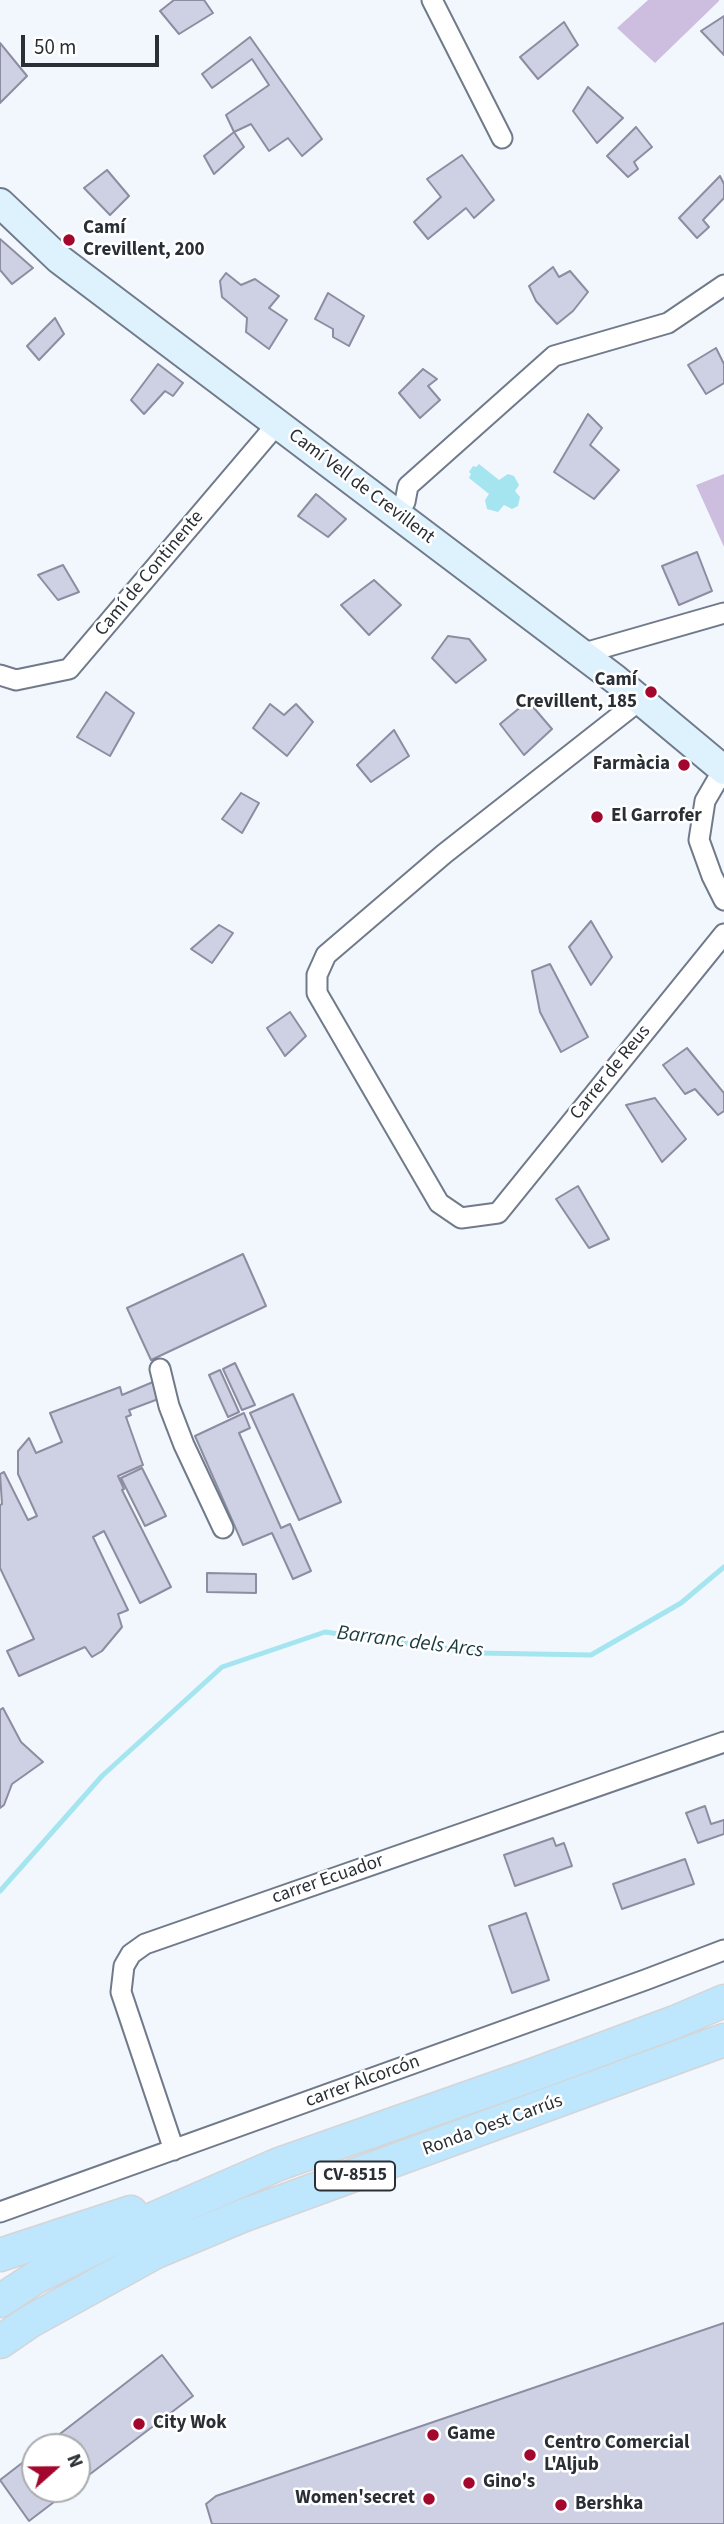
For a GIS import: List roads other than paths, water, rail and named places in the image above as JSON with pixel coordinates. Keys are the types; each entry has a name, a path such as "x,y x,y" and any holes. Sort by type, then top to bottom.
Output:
{"main road":[{"name":"Ronda Oest Carrús","path":"0,2301 35,2278 157,2217 279,2164 535,2074 724,2001"},
{"name":"Ronda Oest Carrús","path":"0,2342 84,2291 156,2252 242,2216 724,2040"},
{"path":"0,2255 279,2164"}],"street":[{"path":"432,0 502,138"},
{"name":"Camí Vell de Crevillent","path":"0,202 59,260 581,654 724,770"},
{"path":"395,513 405,502 408,486 554,356 668,323 724,285"},
{"name":"Camí de Continente","path":"0,675 16,680 69,669 276,424"},
{"path":"581,654 724,613"},
{"name":"Carrer de Reus","path":"640,700 444,854 326,956 317,975 317,993 439,1203 461,1218 498,1213 724,934"},
{"path":"724,770 705,801 699,840 724,900"},
{"path":"160,1369 169,1406 184,1445 223,1528"},
{"name":"carrer Ecuador","path":"174,2150 121,1992 124,1966 131,1954 145,1944 724,1742"},
{"name":"carrer Alcorcón","path":"0,2212 724,1950"}],"water":[{"path":"479,464 499,480 508,474 514,476 519,485 515,491 520,497 518,506 512,509 504,505 498,512 487,509 485,500 489,494 469,478 473,466"}],"waterway":[{"name":"Barranc dels Arcs","path":"0,1891 102,1776 222,1667 325,1632 478,1653 591,1655 681,1603 724,1567"}],"place":[{"name":"Camí Crevillent, 200","path":"69,240"},
{"name":"Camí Crevillent, 185","path":"651,692"},
{"name":"Farmàcia","path":"684,765"},
{"name":"El Garrofer","path":"597,817"},
{"name":"City Wok","path":"139,2424"},
{"name":"Game","path":"433,2435"},
{"name":"Centro Comercial L'Aljub","path":"530,2455"},
{"name":"Gino's","path":"469,2483"},
{"name":"Women'secret","path":"429,2499"},
{"name":"Bershka","path":"561,2505"}]}
